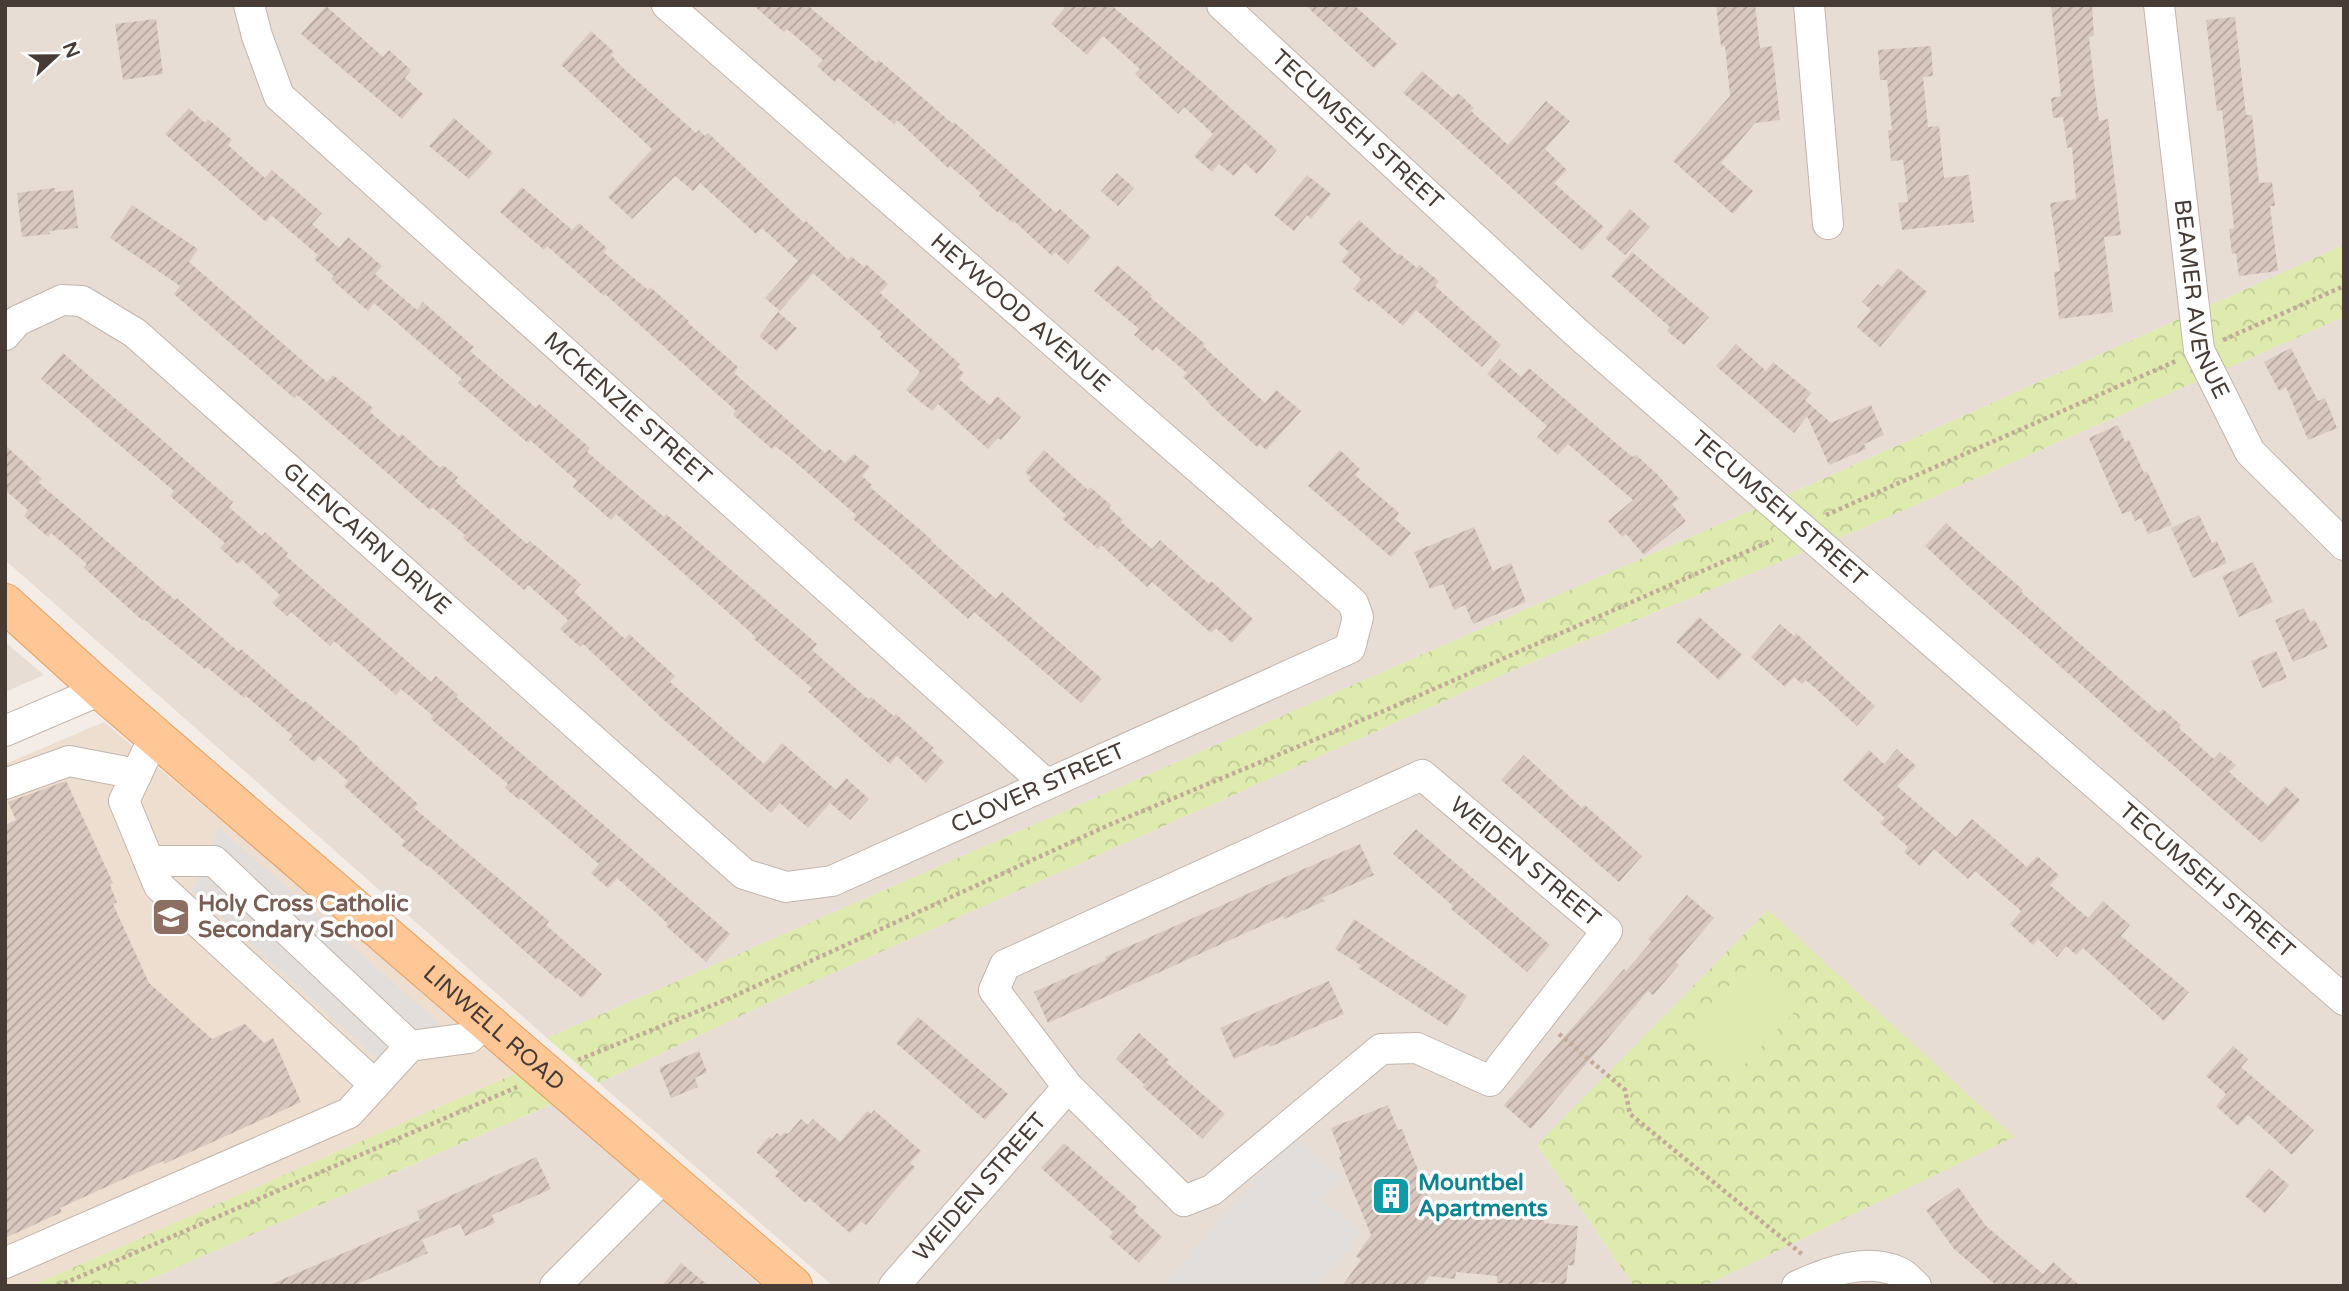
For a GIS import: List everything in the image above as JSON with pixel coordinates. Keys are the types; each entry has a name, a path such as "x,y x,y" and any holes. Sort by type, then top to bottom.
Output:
{"main road":[{"name":"LINWELL ROAD","path":"5,603 101,690 488,1020 793,1286"}],"street":[{"name":"MCKENZIE STREET","path":"249,5 257,36 279,96 1046,784"},
{"name":"HEYWOOD AVENUE","path":"667,5 1353,603 1358,617 1356,628"},
{"name":"TECUMSEH STREET","path":"1223,5 1578,334 2344,1000"},
{"path":"1809,5 1828,224"},
{"name":"BEAMER AVENUE","path":"2159,5 2199,350 2250,453 2344,545"},
{"name":"GLENCAIRN DRIVE","path":"5,335 17,321 62,300 82,301 135,333 710,844"},
{"name":"CLOVER STREET","path":"710,844 744,874 786,887 832,881 1350,649 1356,628"},
{"path":"5,731 101,690"},
{"path":"155,735 124,802 159,886 374,1084"},
{"path":"5,784 69,761 137,774"},
{"name":"WEIDEN STREET","path":"1422,775 1607,931 1490,1081 1417,1048 1381,1049 1212,1190 1184,1201 1068,1087 994,990 1005,965 1422,775"},
{"path":"149,861 214,861 410,1046"},
{"path":"5,1263 349,1113 410,1046 469,1038 488,1020"},
{"name":"WEIDEN STREET","path":"894,1286 1068,1087"},
{"path":"555,1286 666,1175"},
{"path":"1797,1286 1825,1273 1867,1265 1900,1272 1916,1286"}],"path":[{"path":"2221,341 2344,286"},
{"path":"1821,517 2181,358"},
{"path":"569,1063 723,1001 1109,825 1386,710 1779,537"},
{"path":"1539,1018 1625,1090 1630,1114 1825,1273"},
{"path":"58,1286 523,1085"}],"shaded area":[{"path":"5,5 2344,5 2344,245 1805,487 547,1038 5,560"},
{"path":"2344,317 2344,1286 1704,1286 2013,1137 1537,1145 1634,1286 833,1286 599,1083 793,991 1525,665 1863,528"},
{"path":"5,642 44,675 5,692"},
{"name":"Holy Cross Catholic Secondary School","path":"104,722 521,1071 31,1286 5,1286 5,764"},
{"path":"219,827 440,1024 388,1069 192,890"},
{"path":"552,1104 761,1286 134,1286"},
{"path":"1294,1137 1340,1178 1322,1199 1361,1234 1315,1286 1162,1286"}],"green space":[{"path":"2344,245 2344,317 1863,528 1525,665 793,991 599,1083 547,1038 1805,487"},
{"path":"1768,910 2014,1137 1704,1286 1634,1286 1537,1145"},
{"path":"1755,958 1803,1003 1735,1075 1687,1030"},
{"path":"521,1071 552,1104 134,1286 31,1286"}],"building":[{"path":"753,5 807,5 876,63 879,60 953,124 954,122 1056,213 1060,209 1091,237 1068,264 1055,252 1052,256 1014,221 1013,223 999,211 998,213 979,196 981,193 950,166 948,168 897,120 894,124 838,78 835,82 817,66 823,60 787,29 784,32"},
{"path":"1067,5 1111,5 1277,150 1257,174 1245,163 1234,176 1219,164 1212,172 1194,156 1213,134 1184,107 1178,114 1135,74 1140,69 1103,36 1087,55 1051,24"},
{"path":"1305,5 1354,5 1397,44 1374,68"},
{"path":"1716,5 1755,5 1760,48 1772,46 1780,120 1755,123 1721,163 1753,191 1733,214 1673,161 1730,96 1725,46 1721,46"},
{"path":"2051,5 2092,5 2094,36 2089,37 2094,82 2099,121 2108,119 2121,235 2104,237 2113,312 2059,319 2054,272 2060,271 2050,203 2076,199 2072,147 2067,148 2063,117 2053,118 2051,98 2061,96"},
{"path":"326,6 383,57 389,50 411,70 405,78 423,94 402,119 301,34"},
{"path":"2235,17 2246,115 2252,115 2259,183 2272,182 2275,206 2270,206 2278,271 2239,276 2236,253 2232,254 2229,229 2234,228 2222,110 2217,111 2206,20"},
{"path":"156,19 163,74 123,80 115,24"},
{"path":"591,31 614,52 611,55 624,69 696,133 699,130 705,136 708,133 804,223 806,221 848,260 851,256 864,267 866,264 888,284 880,293 960,364 957,367 964,373 959,379 990,405 997,396 1021,417 1001,440 998,438 988,449 938,404 932,411 906,390 920,372 880,337 883,334 813,273 780,311 765,298 798,261 762,228 756,234 700,183 693,191 675,176 632,219 608,197 652,149 561,65"},
{"path":"1931,46 1933,76 1923,77 1928,127 1939,126 1944,178 1969,175 1974,222 1902,230 1898,203 1908,202 1903,160 1891,161 1888,130 1892,130 1887,80 1880,80 1878,50"},
{"path":"1422,71 1453,98 1458,93 1474,108 1471,111 1508,145 1546,101 1570,121 1545,149 1567,170 1554,183 1604,227 1582,251 1403,93"},
{"path":"189,108 205,123 208,119 232,140 228,145 265,178 272,170 322,213 312,224 339,248 348,237 382,266 375,274 417,310 423,302 474,347 470,351 536,408 539,404 590,448 587,452 664,517 666,514 817,644 812,650 868,699 871,697 894,716 896,714 934,748 931,750 944,762 926,783 897,756 890,764 808,692 812,688 616,514 611,520 573,487 577,481 458,383 462,379 374,303 368,311 331,279 334,276 314,259 318,255 271,215 266,222 165,134"},
{"path":"454,118 493,153 469,179 429,146"},
{"path":"1117,173 1134,188 1118,206 1101,191"},
{"path":"1307,175 1331,194 1311,219 1307,215 1294,231 1274,215"},
{"path":"522,187 572,230 579,223 607,248 603,252 648,290 650,287 689,321 687,322 738,367 734,373 825,453 829,449 845,463 854,454 870,467 862,476 872,485 870,487 996,599 1002,592 1102,679 1081,703 974,612 968,619 853,519 856,515 787,455 775,446 772,449 733,415 736,411 605,294 604,296 547,246 544,250 500,212"},
{"path":"55,188 55,192 73,190 78,228 22,237 17,193"},
{"path":"132,205 198,249 189,262 327,382 333,375 373,408 370,412 399,437 402,434 440,468 443,465 458,477 455,481 527,544 530,541 581,584 574,592 625,639 629,634 675,676 670,682 764,764 782,743 836,790 846,778 869,799 850,820 830,803 808,828 780,803 771,813 664,720 583,644 580,647 560,629 568,620 528,585 524,590 463,538 465,535 432,507 430,510 297,395 294,398 174,294 180,286 110,238"},
{"path":"1630,209 1650,227 1625,255 1605,238"},
{"path":"1359,220 1398,255 1417,268 1419,265 1439,281 1435,286 1501,345 1482,367 1416,310 1403,326 1371,299 1369,302 1353,289 1361,279 1341,261 1349,252 1338,243"},
{"path":"1632,252 1709,317 1684,345 1667,331 1670,327 1611,276"},
{"path":"1117,265 1205,344 1203,346 1265,403 1276,390 1301,411 1266,450 1260,444 1257,447 1208,403 1183,377 1187,373 1156,347 1153,351 1134,335 1139,329 1094,291"},
{"path":"1898,268 1927,292 1880,347 1857,327 1871,310 1862,302 1878,284 1882,287"},
{"path":"778,312 797,328 777,351 759,336"},
{"path":"1736,344 1766,371 1773,362 1811,393 1805,400 1831,423 1871,405 1884,435 1864,444 1866,449 1829,465 1807,416 1794,433 1716,366"},
{"path":"2291,348 2318,401 2325,398 2337,428 2308,440 2286,387 2279,391 2264,362"},
{"path":"63,353 233,502 229,507 262,536 265,532 288,553 286,556 431,682 436,676 458,695 456,697 730,934 706,962 617,878 608,888 591,873 599,864 521,798 519,800 505,788 508,784 431,719 433,716 401,689 396,695 334,641 330,646 291,612 287,616 272,603 280,595 242,560 238,564 220,548 225,543 170,496 174,491 41,379"},
{"path":"1500,359 1521,377 1529,368 1625,451 1633,457 1636,455 1679,499 1672,504 1686,521 1644,555 1626,534 1622,537 1608,521 1633,500 1568,444 1558,455 1537,437 1547,426 1487,374"},
{"path":"2118,425 2125,442 2129,440 2144,473 2147,471 2172,525 2148,534 2141,518 2135,521 2131,511 2122,514 2089,438"},
{"path":"5,445 42,479 38,482 175,600 177,598 239,652 241,649 360,748 359,750 418,804 414,808 549,921 546,925 602,974 582,998 557,977 556,979 429,866 401,845 405,841 344,786 348,781 319,756 314,762 289,740 293,736 246,696 244,698 144,619 143,621 84,568 87,564 51,533 48,537 24,516 28,510 5,490"},
{"path":"1044,450 1088,490 1090,487 1111,505 1109,508 1123,520 1121,522 1152,549 1160,540 1253,619 1232,643 1216,628 1211,633 1152,582 1147,587 1101,545 1098,549 1063,519 1066,515 1028,480 1031,477 1025,472"},
{"path":"1340,450 1360,469 1355,475 1399,513 1395,519 1411,533 1391,557 1308,486"},
{"path":"2199,515 2212,543 2217,541 2227,563 2193,578 2171,528"},
{"path":"1946,523 2159,713 2163,709 2181,725 2179,728 2214,759 2220,752 2236,765 2229,772 2268,806 2285,786 2300,800 2262,843 1925,546"},
{"path":"1474,527 1493,571 1511,563 1526,602 1473,624 1465,605 1454,610 1443,584 1430,589 1414,552"},
{"path":"2253,562 2273,602 2239,617 2222,576"},
{"path":"2304,608 2310,622 2315,620 2328,647 2293,662 2275,620"},
{"path":"1699,617 1742,655 1719,680 1676,642"},
{"path":"1780,624 1794,636 1796,633 1875,706 1857,726 1806,680 1802,684 1794,677 1785,687 1751,657"},
{"path":"2276,651 2287,678 2262,688 2251,661"},
{"path":"1897,749 1916,766 1897,786 1956,837 1972,819 2027,867 2037,856 2059,875 2050,885 2088,918 2103,901 2130,925 2121,936 2189,992 2164,1021 2083,948 2076,955 2066,946 2057,957 2038,939 2033,945 2010,924 2021,911 1975,871 1968,879 1934,849 1920,866 1904,852 1908,847 1880,823 1885,818 1843,780 1869,750 1884,764"},
{"path":"1524,755 1582,808 1585,805 1642,856 1619,882 1501,780"},
{"path":"66,781 113,883 110,885 117,902 113,904 149,983 212,1039 245,1024 264,1043 273,1038 301,1102 60,1208 62,1212 5,1238 5,825 16,820 8,802"},
{"path":"1416,829 1550,945 1527,972 1451,909 1453,906 1393,854"},
{"path":"1360,844 1374,875 1322,898 1325,901 1284,919 1283,916 1048,1023 1034,992 1106,960 1105,957"},
{"path":"1687,895 1714,918 1676,962 1679,965 1653,995 1648,991 1531,1129 1504,1105 1624,969 1626,971 1651,942 1648,939"},
{"path":"1354,919 1467,996 1447,1026 1358,968 1362,966 1335,949"},
{"path":"1329,981 1344,1014 1270,1047 1268,1044 1234,1059 1220,1028"},
{"path":"918,1017 1008,1094 985,1120 896,1043"},
{"path":"1139,1033 1169,1060 1166,1062 1225,1114 1202,1139 1143,1087 1145,1085 1116,1059"},
{"path":"2233,1046 2248,1059 2241,1067 2314,1130 2292,1155 2248,1115 2238,1126 2216,1106 2226,1094 2206,1076"},
{"path":"699,1051 707,1072 695,1078 698,1087 671,1098 659,1068"},
{"name":"Mountbel Apartments","path":"1388,1105 1398,1130 1402,1129 1432,1206 1463,1209 1463,1215 1502,1219 1503,1213 1545,1218 1544,1223 1578,1226 1574,1266 1568,1265 1566,1285 1539,1282 1538,1286 1497,1283 1497,1276 1456,1272 1455,1279 1429,1276 1422,1286 1342,1286 1361,1260 1356,1256 1371,1235 1339,1157 1342,1156 1331,1128"},
{"path":"874,1110 921,1151 910,1163 915,1167 866,1225 861,1221 850,1233 809,1198 806,1203 775,1176 779,1172 756,1152 769,1137 772,1139 777,1133 781,1136 785,1132 788,1134 801,1119 808,1125 813,1119 840,1142 867,1111 871,1114"},
{"path":"1064,1143 1137,1207 1134,1211 1162,1237 1139,1263 1109,1237 1113,1232 1041,1168"},
{"path":"536,1157 551,1189 492,1215 495,1223 465,1236 460,1224 422,1240 428,1253 353,1286 267,1286 420,1220 417,1211"},
{"path":"2269,1168 2289,1185 2265,1213 2245,1196"},
{"path":"1958,1187 1986,1226 2043,1274 2053,1262 2080,1286 1997,1286 1954,1249 1926,1210"},
{"path":"681,1263 709,1286 662,1286"}],"place":[{"name":"Holy Cross Catholic Secondary School","path":"171,917"},
{"name":"Mountbel Apartments","path":"1391,1196"}]}
